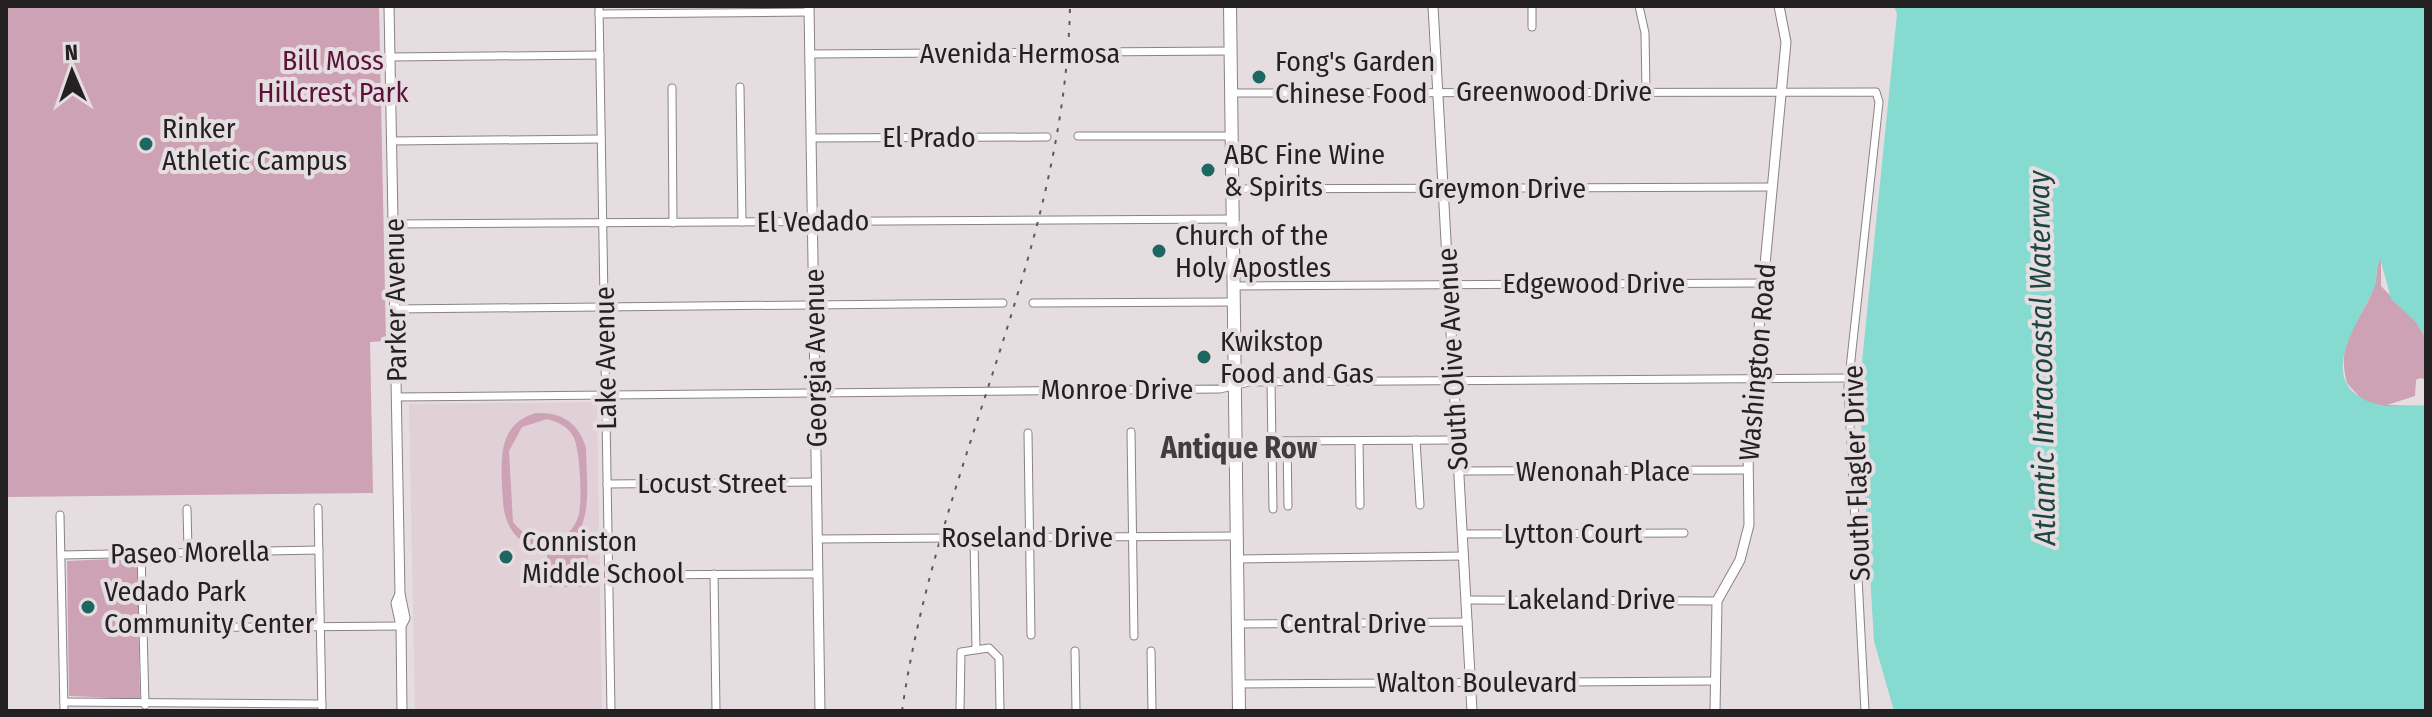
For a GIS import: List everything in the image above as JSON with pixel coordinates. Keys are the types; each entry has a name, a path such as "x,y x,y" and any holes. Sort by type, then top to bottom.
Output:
{"main road":[{"path":"1230,6 1239,711"}],"street":[{"name":"Parker Avenue","path":"389,6 400,594 405,618 401,626 402,711"},
{"name":"South Olive Avenue","path":"1433,6 1472,711"},
{"path":"1532,6 1532,27"},
{"path":"1639,6 1645,33 1646,91"},
{"name":"Washington Road","path":"1715,711 1717,601 1748,537 1747,470 1786,42 1779,6"},
{"path":"599,10 809,9"},
{"name":"Georgia Avenue","path":"809,9 820,711"},
{"name":"Lake Avenue","path":"599,10 611,711"},
{"name":"Avenida Hermosa","path":"810,54 1230,51"},
{"path":"390,57 600,55"},
{"path":"740,87 742,222"},
{"path":"672,88 673,223"},
{"name":"Greenwood Drive","path":"1231,93 1876,92"},
{"name":"South Flagler Drive","path":"1865,711 1849,378 1879,102 1876,92"},
{"path":"1078,136 1231,136"},
{"name":"El Prado","path":"811,138 1047,137"},
{"path":"391,141 601,139"},
{"name":"Greymon Drive","path":"1232,189 1772,187"},
{"name":"El Vedado","path":"393,224 1232,219"},
{"name":"Edgewood Drive","path":"1233,286 1763,283"},
{"path":"1033,303 1233,302"},
{"path":"395,309 1003,303"},
{"name":"Monroe Drive","path":"396,397 1220,389 1271,382 1849,378"},
{"path":"1271,382 1273,509"},
{"path":"1131,432 1134,636"},
{"path":"1028,433 1031,635"},
{"path":"1416,440 1420,505"},
{"path":"1273,441 1457,440"},
{"path":"1287,441 1288,506"},
{"path":"1359,441 1360,505"},
{"name":"Wenonah Place","path":"1459,471 1747,470"},
{"name":"Locust Street","path":"607,484 817,482"},
{"path":"60,515 64,706 322,707 318,508"},
{"path":"187,509 188,550"},
{"name":"Lytton Court","path":"1462,534 1684,533"},
{"name":"Roseland Drive","path":"818,539 1236,536"},
{"path":"974,538 976,649"},
{"name":"Paseo Morella","path":"61,555 188,550 319,550"},
{"path":"141,551 145,705"},
{"path":"1237,559 1464,556"},
{"path":"714,574 716,711"},
{"path":"609,575 818,574"},
{"name":"Lakeland Drive","path":"1466,600 1717,601"},
{"name":"Central Drive","path":"1238,624 1468,622"},
{"path":"143,628 401,626"},
{"path":"960,711 959,657 965,649 994,650 999,658 1000,711"},
{"path":"1075,651 1076,711"},
{"path":"1151,651 1152,711"},
{"name":"Walton Boulevard","path":"1239,684 1715,681"}],"shaded area":[{"name":"Conniston Middle School","path":"597,402 602,711 415,711 409,404"}],"green space":[{"name":"Rinker Athletic Campus","path":"6,6 379,6 386,341 370,342 373,493 6,497"},
{"path":"2381,256 2381,286 2416,322 2426,339 2426,393 2424,379 2420,378 2416,380 2415,396 2387,405 2426,406 2426,472 2347,383 2344,354 2351,332 2374,287"},
{"path":"536,413 561,417 579,432 586,448 586,511 575,538 563,546 547,548 526,543 514,534 506,519 502,488 503,453 509,433 524,418","holes":["547,419 562,425 573,436 579,463 580,500 573,527 566,535 548,540 529,536 513,522 509,451 522,427"]},
{"path":"132,554 137,559 140,699 69,696 67,561 111,559"},
{"path":"588,554 588,587 547,587 547,555"}],"water":[{"name":"Atlantic Intracoastal Waterway","path":"1894,6 2426,6 2426,339 2416,322 2391,299 2380,258 2374,288 2351,335 2343,368 2346,382 2357,395 2376,404 2426,406 2426,711 1894,711 1874,641 1859,392 1897,14"}],"railway":[{"path":"902,711 919,622 942,534 1024,274 1046,186 1063,97 1070,6"}],"place":[{"name":"Fong's Garden Chinese Food","path":"1259,77"},
{"name":"Rinker Athletic Campus","path":"146,144"},
{"name":"ABC Fine Wine & Spirits","path":"1208,170"},
{"name":"Church of the Holy Apostles","path":"1159,251"},
{"name":"Kwikstop Food and Gas","path":"1204,357"},
{"name":"Conniston Middle School","path":"506,557"},
{"name":"Vedado Park Community Center","path":"88,607"}],"district":[{"name":"Antique Row","path":"1239,448"}],"park label":[{"name":"Bill Moss Hillcrest Park","path":"333,76"}]}
